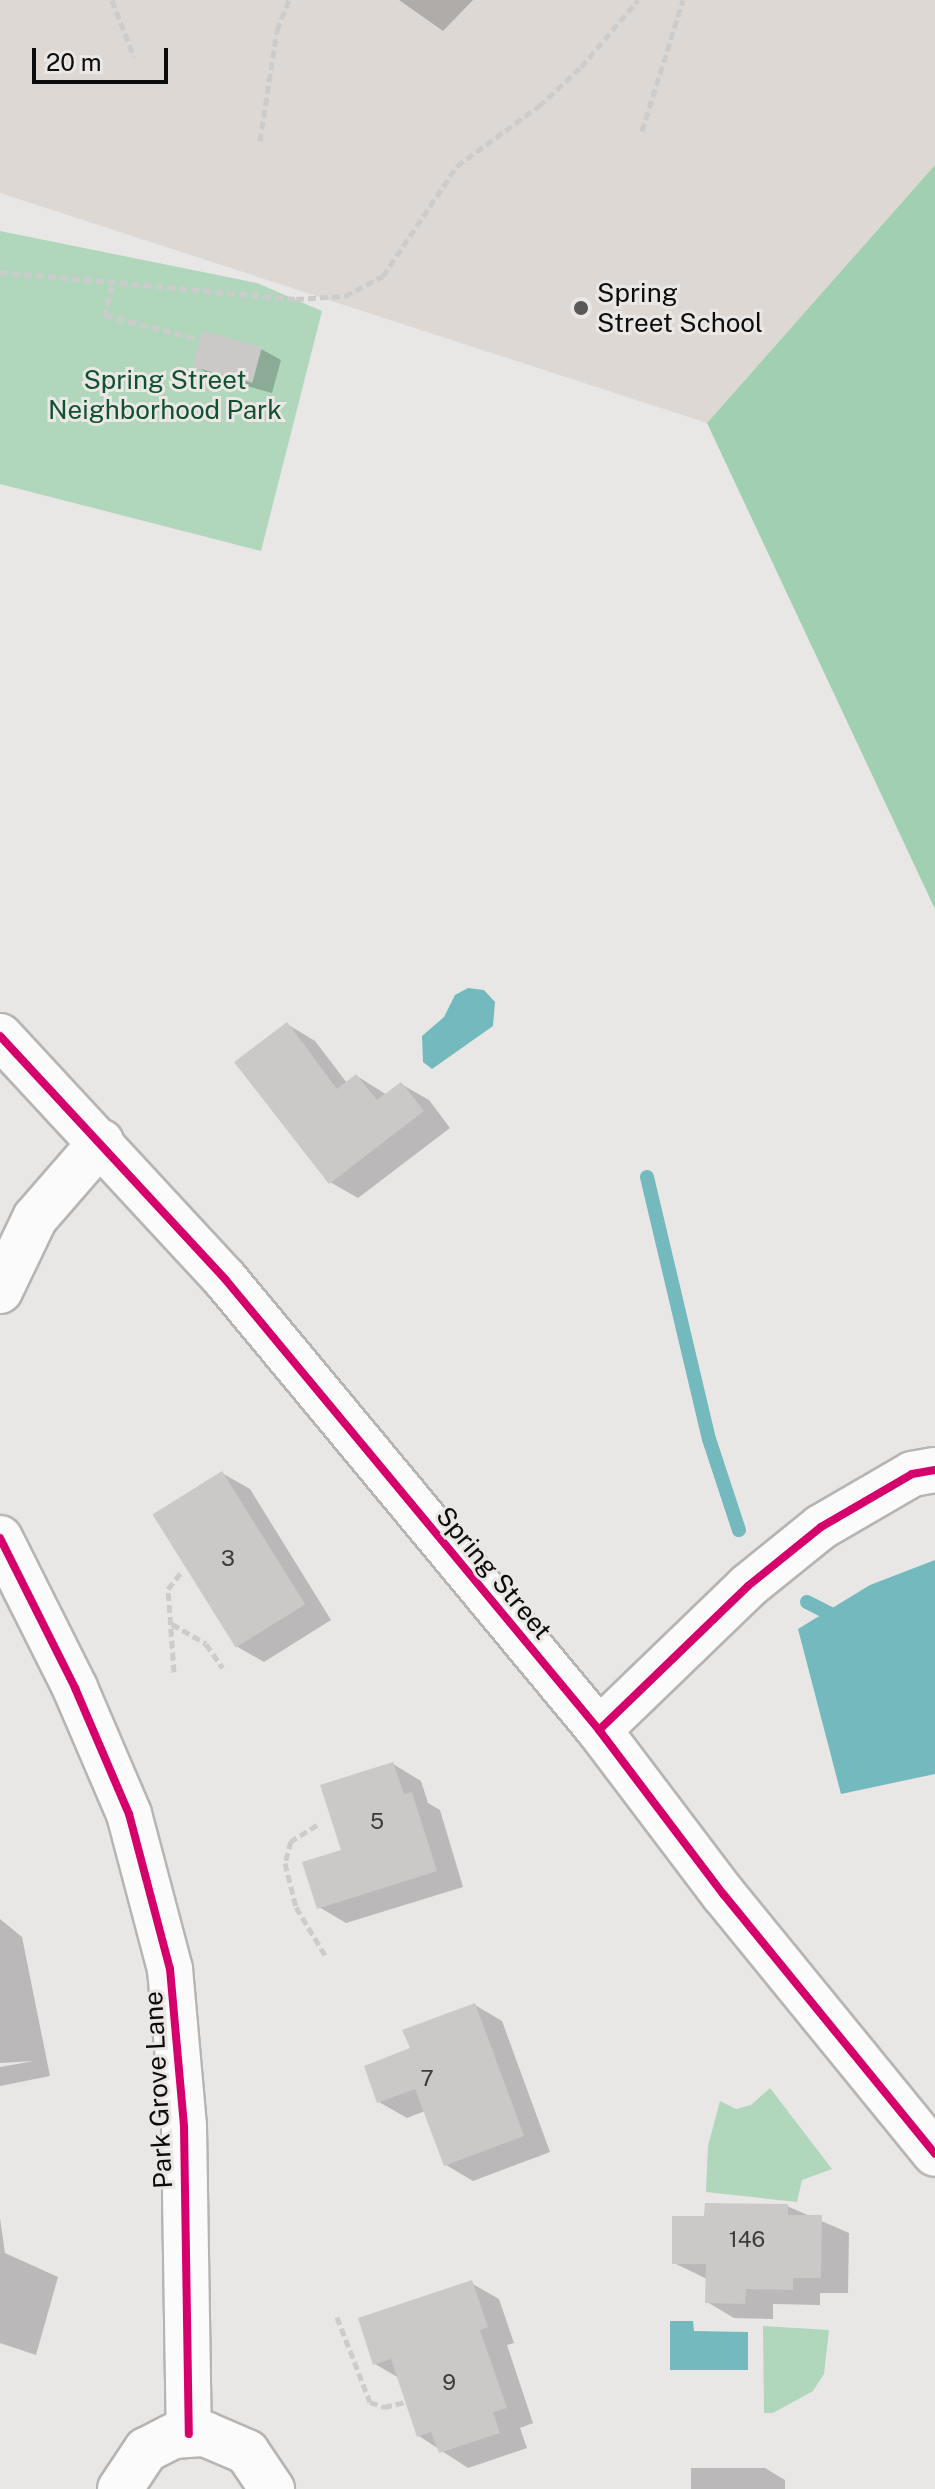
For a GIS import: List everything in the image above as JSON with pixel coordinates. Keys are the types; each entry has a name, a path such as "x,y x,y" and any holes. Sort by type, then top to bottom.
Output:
{"street":[{"name":"Spring Street","path":"0,1036 225,1279 599,1730 724,1895 935,2154"},
{"path":"0,1291 35,1218 101,1142"},
{"path":"599,1730 748,1586 821,1527 912,1474 935,1470"},
{"name":"Park Grove Lane","path":"0,1538 75,1688 129,1814 170,1969 184,2127 189,2434"},
{"path":"120,2489 146,2450 189,2434 234,2443 258,2463 272,2489"}],"path":[{"path":"112,0 134,57"},
{"path":"260,141 277,30 289,0"},
{"path":"0,272 112,286 296,299 345,296 383,276 457,166 560,87 638,0"},
{"path":"642,131 683,0"},
{"path":"112,286 105,315 194,338"},
{"path":"174,1672 168,1589 182,1571"},
{"path":"172,1624 206,1644 223,1668"},
{"path":"317,1825 291,1841 285,1863 296,1907 325,1955"},
{"path":"337,2317 370,2402 384,2407 405,2402"}],"shaded area":[{"name":"Spring Street School","path":"0,0 935,0 935,165 707,423 0,193"}],"green space":[{"path":"935,165 935,909 707,423"},
{"name":"Spring Street Neighborhood Park","path":"0,231 257,283 322,311 261,551 0,484"},
{"path":"770,2088 832,2169 802,2180 797,2202 706,2192 708,2146 720,2101 736,2109 751,2105"},
{"path":"763,2326 829,2330 824,2374 813,2391 773,2413 764,2413"}],"water":[{"path":"468,988 484,990 495,1002 493,1026 432,1069 423,1062 422,1036 444,1017 455,995"},
{"path":"935,1560 935,1774 841,1794 798,1629 870,1585"},
{"path":"670,2321 693,2321 694,2331 748,2332 748,2370 670,2370"}],"building":[{"path":"202,331 262,347 252,383 192,367"},
{"path":"287,1022 337,1089 356,1074 377,1100 401,1082 424,1111 329,1184 234,1062"},
{"path":"222,1471 305,1604 236,1648 152,1514"},
{"path":"393,1762 404,1794 412,1792 437,1871 317,1909 302,1862 341,1850 320,1785"},
{"path":"475,2003 524,2136 444,2166 415,2089 377,2103 364,2066 410,2048 402,2030"},
{"path":"705,2203 788,2204 788,2215 822,2215 821,2278 793,2278 793,2290 746,2289 745,2304 705,2303 706,2264 672,2264 672,2216 704,2216"},
{"path":"472,2280 488,2327 480,2330 507,2408 493,2412 500,2433 439,2453 431,2432 417,2437 391,2359 373,2365 358,2318"}],"waterway":[{"path":"647,1177 709,1439 739,1530"},
{"path":"807,1602 846,1622"}],"cycle path":[{"path":"0,1036 225,1279 599,1730 724,1895 935,2154"},
{"path":"599,1730 748,1586 821,1527 912,1474 935,1470"},
{"path":"0,1538 75,1688 129,1814 170,1969 184,2127 189,2434"}],"place":[{"name":"Spring Street School","path":"581,308"}]}
